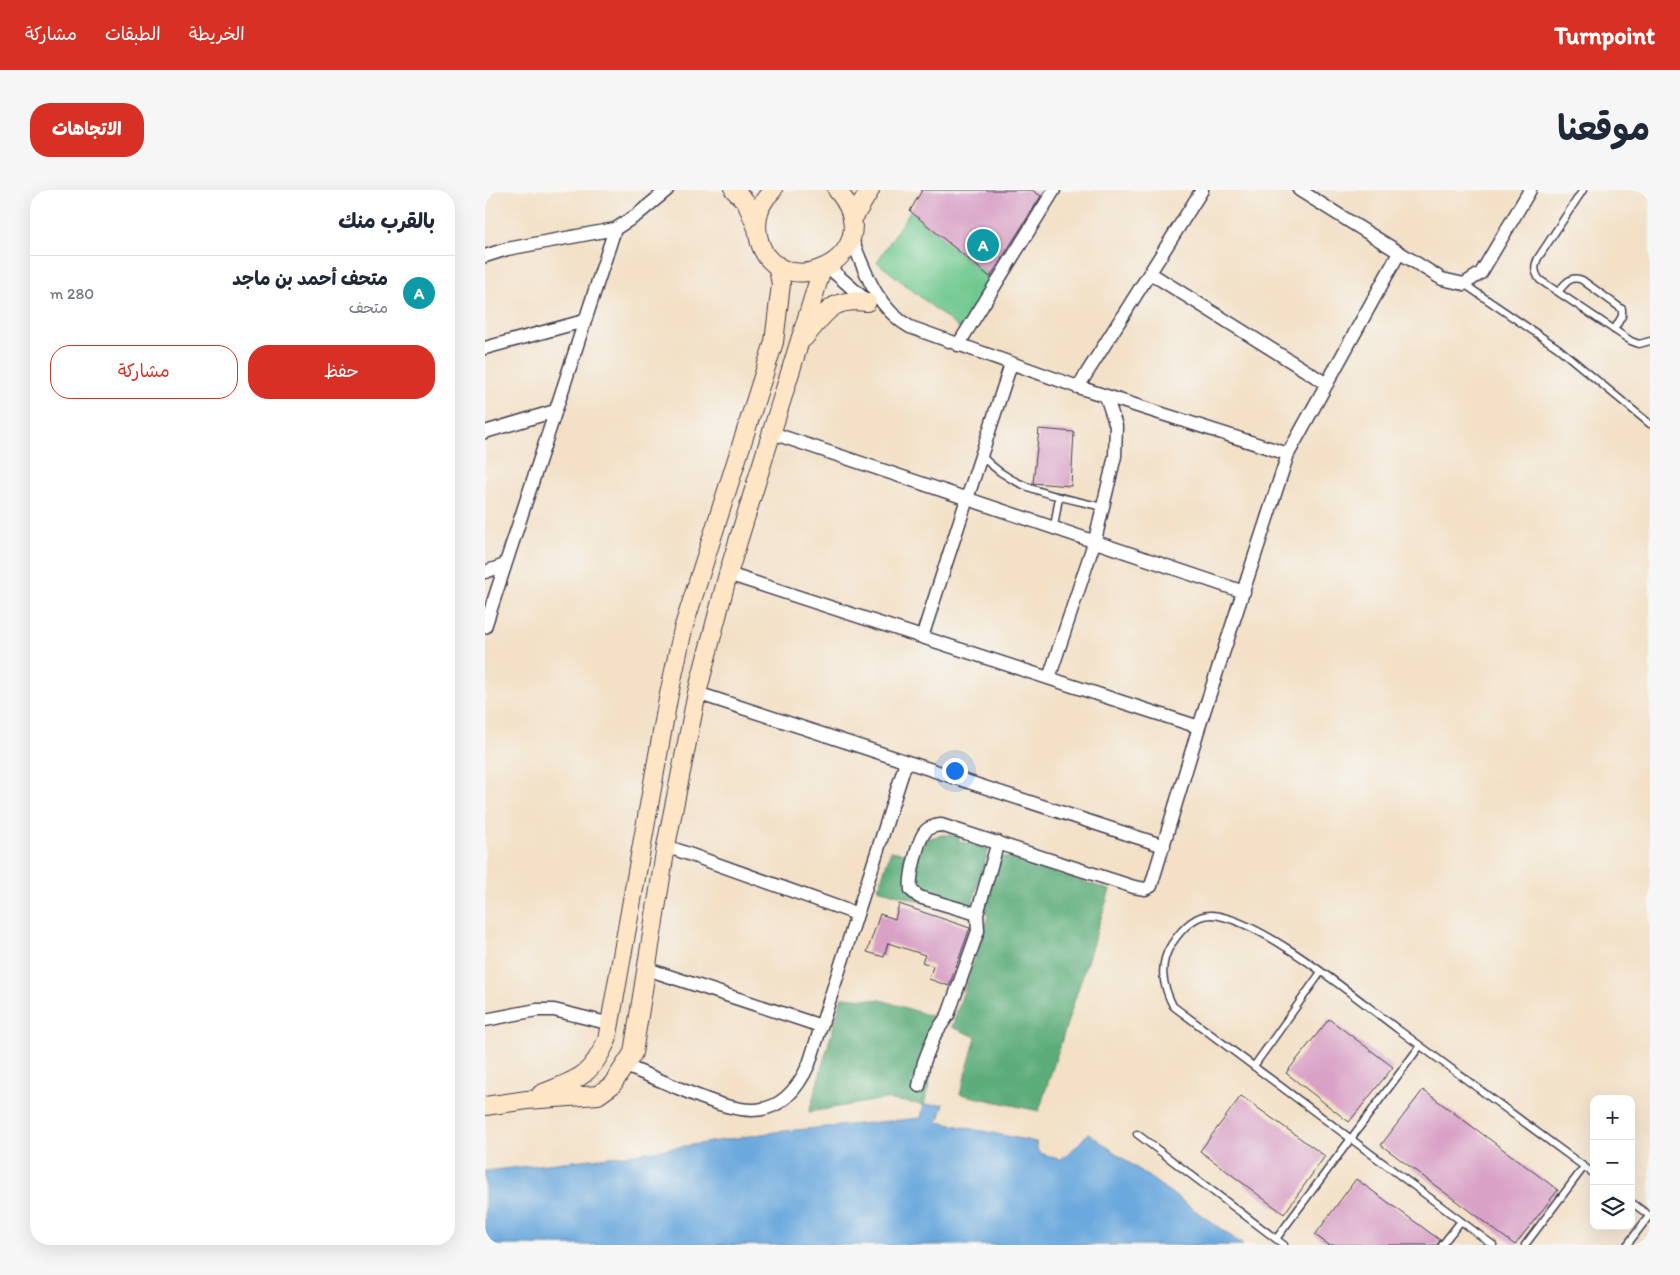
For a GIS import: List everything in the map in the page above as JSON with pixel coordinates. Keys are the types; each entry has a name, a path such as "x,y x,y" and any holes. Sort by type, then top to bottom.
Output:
{"street":[{"path":"485,256 507,249 615,229 637,215 667,190"},
{"path":"735,190 746,202 757,226"},
{"path":"773,190 766,196 759,210 757,226 759,241 766,254 777,265 789,271 801,273 825,268"},
{"path":"837,190 848,204 852,229 869,282 887,311"},
{"path":"485,1106 527,1100 599,1095 612,1085 633,1053 666,846 697,693 727,574 825,268 846,249 852,229 870,190"},
{"path":"958,345 1054,190"},
{"path":"1078,387 1202,190"},
{"path":"1299,190 1442,279 1464,284 1481,273 1530,190"},
{"path":"485,627 615,229"},
{"path":"977,914 919,897 911,890 909,880 924,833 932,826 941,825 1145,889 1151,886 1199,727 1288,454 1399,253"},
{"path":"527,1100 581,1078 597,1061 611,1024 668,699 683,629 775,342 781,284 777,265"},
{"path":"825,268 867,302 887,311 909,327 1078,387 1288,454"},
{"path":"1150,273 1327,384"},
{"path":"801,342 826,312 839,302 850,300 867,302"},
{"path":"485,348 584,322"},
{"path":"922,637 1011,364"},
{"path":"1049,678 1095,540 1115,456 1116,426 1106,396"},
{"path":"485,432 555,411"},
{"path":"773,433 1095,540 1244,592"},
{"path":"485,572 505,565"},
{"path":"727,574 1199,727"},
{"path":"697,693 1164,846"},
{"path":"626,1066 721,1106 743,1111 767,1108 785,1099 801,1082 821,1026 906,762"},
{"path":"919,1086 935,1034 948,1015 978,931 977,914 998,842"},
{"path":"666,846 857,914"},
{"path":"625,942 651,946"},
{"path":"647,969 821,1026"},
{"path":"485,1020 537,1010 554,1010 611,1024"}],"lane":[{"path":"1583,190 1535,263 1535,269 1540,280 1614,330 1635,343 1643,344 1650,341"},
{"path":"1558,292 1569,280 1576,278 1582,280 1622,309 1622,316 1614,330"},
{"path":"1464,284 1558,348 1650,424"},
{"path":"981,455 997,472 1018,485 1103,508"},
{"path":"1054,527 1059,497"},
{"path":"1493,1245 1173,1006 1165,988 1163,973 1165,958 1171,945 1187,924 1211,915 1229,919 1248,927 1321,972 1590,1171"},
{"path":"1254,1066 1321,972"},
{"path":"1276,1239 1420,1046"},
{"path":"1137,1134 1284,1245"},
{"path":"1525,1245 1584,1167"},
{"path":"1627,1245 1650,1216 1635,1205"},
{"path":"1442,1245 1461,1221"}],"green space":[{"path":"910,211 994,280 960,329 877,262"},
{"path":"942,835 960,835 959,841 989,849 971,907 926,903 878,889 891,851 919,856 926,839"},
{"path":"1001,856 1110,890 1039,1111 960,1094 976,1037 952,1027 988,916 984,908"},
{"path":"842,997 881,1000 944,1020 924,1105 885,1099 809,1112"}],"water":[{"path":"944,1104 938,1122 1036,1142 1038,1152 1060,1160 1077,1146 1088,1133 1243,1245 485,1245 485,1171 627,1155 775,1132 921,1118 924,1105"}],"building":[{"path":"922,190 1032,190 1041,196 990,277 910,211"},
{"path":"1039,429 1074,432 1071,486 1033,483"},
{"path":"899,904 970,928 949,986 929,979 933,966 922,962 925,955 888,943 884,957 867,952 880,914 895,919"},
{"path":"1329,1019 1393,1067 1349,1122 1286,1073"},
{"path":"1423,1090 1558,1190 1515,1245 1381,1145"},
{"path":"1241,1096 1325,1156 1284,1214 1200,1151"},
{"path":"1356,1179 1440,1240 1437,1245 1329,1245 1315,1235"}],"place":[{"name":"متحف أحمد بن ماجد","path":"983,245"}]}
